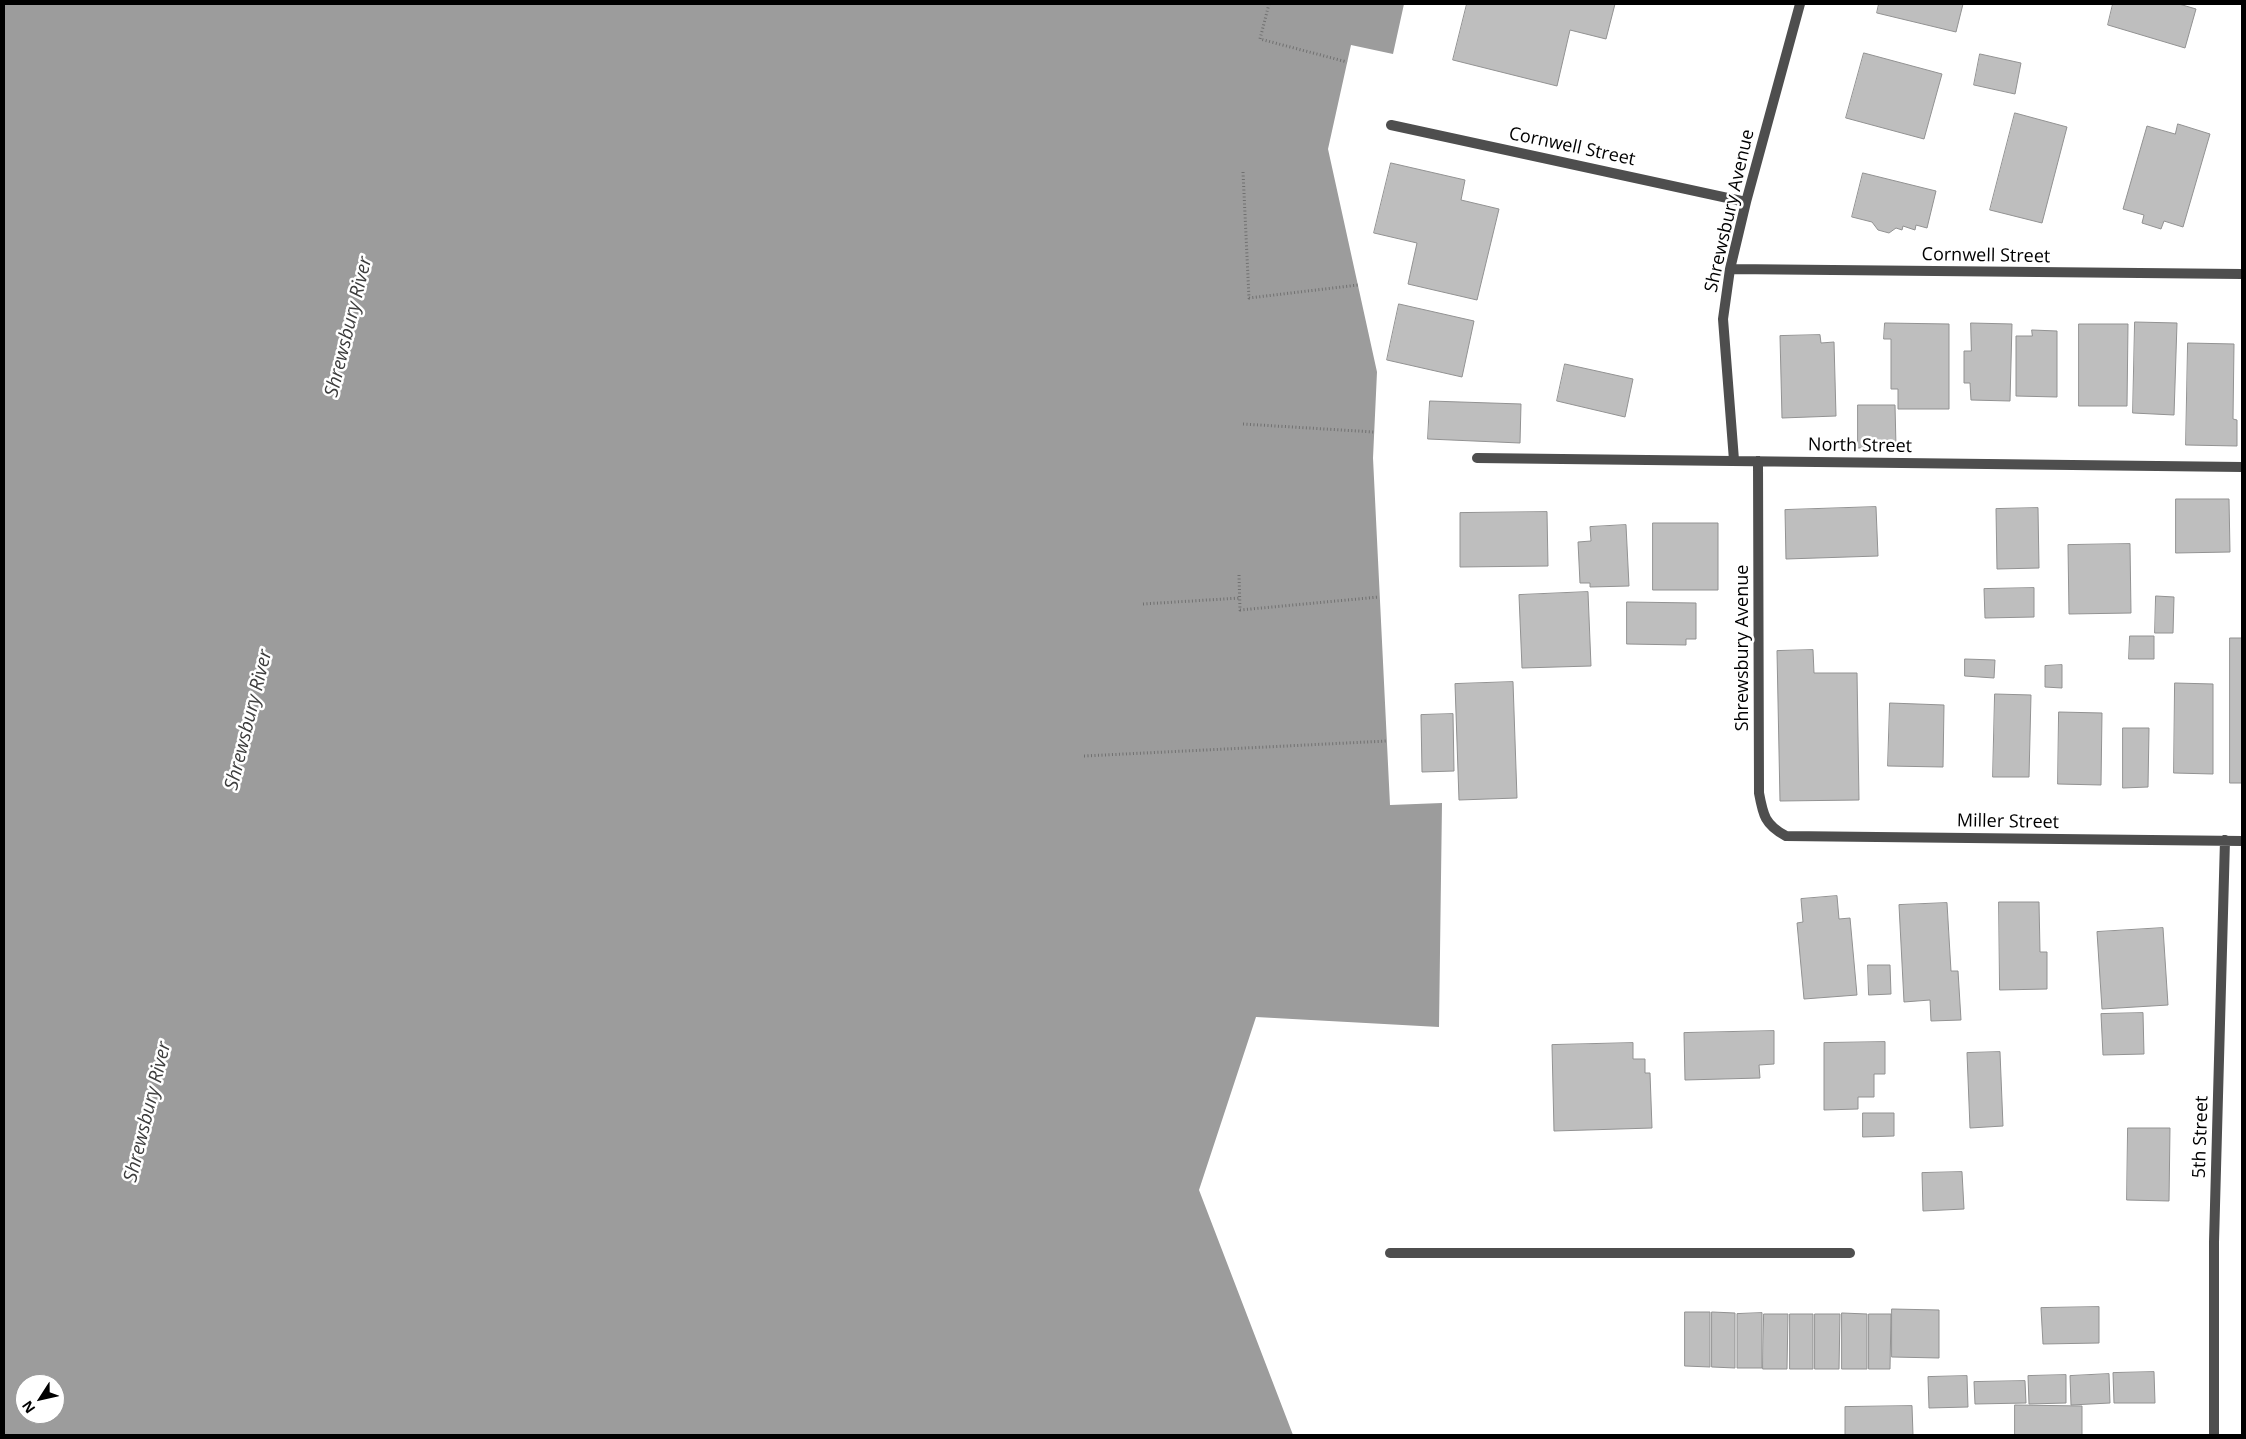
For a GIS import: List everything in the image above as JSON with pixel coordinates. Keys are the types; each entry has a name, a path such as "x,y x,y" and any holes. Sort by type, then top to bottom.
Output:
{"street":[{"name":"Shrewsbury Avenue","path":"1734,460 1723,319 1730,269 1746,202 1800,4"},
{"name":"Cornwell Street","path":"1391,124 1746,202"},
{"name":"Cornwell Street","path":"1730,269 2242,274"},
{"name":"North Street","path":"1477,458 2242,467"},
{"name":"Shrewsbury Avenue","path":"1758,461 1759,793 1763,815 1775,830"},
{"name":"Miller Street","path":"1775,830 1786,836 2242,841"},
{"name":"5th Street","path":"2214,1435 2214,1242 2225,840"},
{"path":"1390,1253 1850,1253"}],"path":[{"path":"1269,4 1260,40 1347,62"},
{"path":"1243,172 1249,298 1358,285"},
{"path":"1243,424 1374,432"},
{"path":"1239,575 1240,610 1380,597"},
{"path":"1143,604 1240,598"},
{"path":"1084,756 1387,741"}],"water":[{"name":"Shrewsbury River","path":"4,4 1404,4 1393,54 1351,45 1328,149 1377,372 1373,458 1390,805 1442,803 1439,1027 1256,1017 1199,1190 1293,1435 4,1435"}],"building":[{"path":"1467,4 1615,4 1606,39 1570,30 1557,86 1453,60"},
{"path":"1879,4 1963,4 1956,32 1877,13"},
{"path":"2113,4 2179,4 2196,9 2185,48 2108,25"},
{"path":"1864,53 1942,74 1924,139 1846,118"},
{"path":"1980,54 2021,63 2015,94 1974,85"},
{"path":"2015,113 2067,127 2042,223 1990,210"},
{"path":"2178,124 2210,134 2183,227 2164,221 2161,229 2142,223 2144,215 2123,209 2147,126 2175,134"},
{"path":"1391,163 1465,180 1461,200 1499,209 1477,300 1408,284 1417,243 1374,233"},
{"path":"1863,173 1936,191 1927,228 1916,225 1915,230 1903,226 1902,230 1896,228 1889,233 1878,230 1872,222 1852,217"},
{"path":"1399,304 1474,321 1462,377 1387,360"},
{"path":"2135,322 2177,323 2174,415 2133,413"},
{"path":"1885,323 1949,324 1949,409 1898,409 1898,389 1891,389 1891,339 1884,339"},
{"path":"1971,323 2012,324 2010,401 1971,400 1970,383 1964,383 1964,351 1971,351"},
{"path":"2079,324 2128,324 2127,406 2079,406"},
{"path":"2032,330 2057,331 2057,397 2016,396 2016,336 2032,336"},
{"path":"1820,335 1821,343 1834,342 1836,416 1782,418 1780,336"},
{"path":"2188,343 2234,344 2233,419 2237,420 2237,446 2186,445"},
{"path":"1565,364 1633,379 1625,417 1557,401"},
{"path":"1430,401 1521,404 1520,443 1428,439"},
{"path":"1858,405 1895,405 1896,447 1858,448"},
{"path":"2176,499 2229,499 2230,552 2176,553"},
{"path":"1876,507 1878,556 1786,559 1785,510"},
{"path":"2038,508 2039,568 1997,569 1996,509"},
{"path":"1547,512 1548,566 1460,567 1460,513"},
{"path":"1653,523 1718,523 1718,590 1653,590"},
{"path":"1626,525 1629,586 1590,587 1590,583 1580,583 1578,542 1591,541 1590,527"},
{"path":"2130,544 2131,613 2069,614 2068,545"},
{"path":"2034,588 2034,617 1985,618 1984,589"},
{"path":"1588,592 1591,666 1522,668 1519,595"},
{"path":"2156,596 2174,597 2173,633 2155,633"},
{"path":"1627,602 1696,603 1696,639 1686,639 1686,645 1627,644"},
{"path":"2130,636 2154,636 2154,659 2129,659"},
{"path":"2230,638 2242,638 2242,783 2230,783"},
{"path":"1813,650 1814,673 1857,673 1859,800 1780,801 1777,651"},
{"path":"1965,659 1995,660 1994,678 1965,676"},
{"path":"2062,665 2062,688 2045,687 2045,666"},
{"path":"1513,682 1517,798 1459,800 1455,684"},
{"path":"2175,683 2213,684 2213,774 2174,773"},
{"path":"1995,694 2031,695 2029,777 1993,777"},
{"path":"1890,703 1944,705 1943,767 1888,766"},
{"path":"2059,712 2102,713 2101,785 2058,784"},
{"path":"1453,714 1454,771 1422,772 1421,715"},
{"path":"2123,728 2149,728 2148,787 2123,788"},
{"path":"1837,896 1839,919 1850,918 1857,995 1804,999 1797,923 1803,922 1801,899"},
{"path":"1999,902 2039,902 2040,952 2047,952 2047,989 2000,990"},
{"path":"1947,903 1951,971 1958,971 1961,1020 1931,1021 1930,1000 1904,1002 1899,905"},
{"path":"2163,928 2168,1005 2102,1009 2097,932"},
{"path":"1868,965 1890,965 1891,994 1869,995"},
{"path":"2143,1013 2144,1054 2103,1055 2101,1014"},
{"path":"1774,1031 1774,1064 1759,1065 1760,1078 1685,1080 1684,1033"},
{"path":"1885,1042 1885,1074 1874,1074 1874,1097 1858,1097 1858,1109 1824,1110 1824,1043"},
{"path":"1633,1043 1633,1059 1645,1059 1645,1073 1650,1073 1652,1128 1554,1131 1552,1045"},
{"path":"2000,1052 2003,1126 1970,1128 1967,1053"},
{"path":"1863,1113 1894,1113 1894,1136 1863,1137"},
{"path":"2128,1128 2170,1128 2169,1201 2127,1200"},
{"path":"1962,1172 1964,1209 1923,1211 1922,1173"},
{"path":"2099,1307 2099,1343 2043,1344 2041,1308"},
{"path":"1892,1309 1939,1310 1939,1358 1892,1357"},
{"path":"1685,1312 1710,1312 1710,1367 1685,1366"},
{"path":"1712,1312 1735,1313 1735,1368 1712,1367"},
{"path":"1762,1313 1762,1368 1737,1368 1737,1314"},
{"path":"1842,1313 1867,1314 1867,1369 1842,1369"},
{"path":"1764,1314 1788,1314 1787,1369 1763,1369"},
{"path":"1790,1314 1813,1314 1813,1369 1790,1369"},
{"path":"1815,1314 1840,1314 1839,1369 1815,1369"},
{"path":"1869,1314 1891,1314 1890,1369 1869,1369"},
{"path":"2154,1372 2155,1403 2114,1403 2113,1373"},
{"path":"2109,1374 2110,1403 2071,1405 2070,1376"},
{"path":"2066,1375 2066,1403 2029,1404 2028,1376"},
{"path":"1967,1376 1968,1407 1929,1408 1928,1377"},
{"path":"2025,1381 2026,1403 1975,1404 1974,1382"},
{"path":"2015,1405 2082,1406 2082,1435 2015,1435"},
{"path":"1912,1406 1913,1435 1845,1435 1845,1407"}]}
